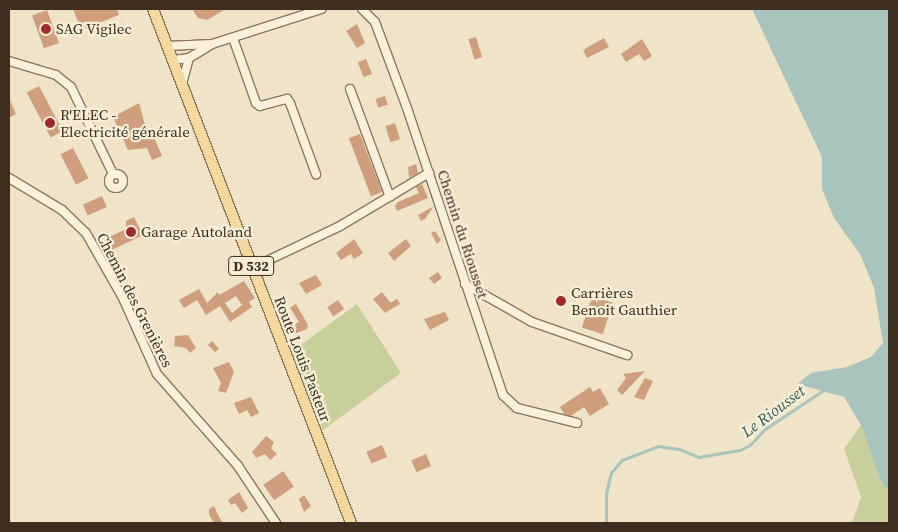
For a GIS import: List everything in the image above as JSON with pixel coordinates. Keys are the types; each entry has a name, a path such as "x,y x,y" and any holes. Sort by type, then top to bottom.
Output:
{"main road":[{"name":"Route Louis Pasteur","path":"153,9 351,523"}],"street":[{"path":"173,60 189,58 212,44 322,9"},
{"name":"Chemin du Riousset","path":"362,9 375,22 429,173 503,395 517,408 577,423"},
{"path":"233,38 256,103 260,106 287,99 290,103 316,174"},
{"path":"167,46 190,43 212,44"},
{"path":"182,84 189,58"},
{"path":"9,61 56,74 71,87 113,174"},
{"path":"350,89 390,197"},
{"path":"252,268 340,226 429,173"},
{"name":"Chemin des Grenières","path":"9,178 62,210 86,233 123,298 157,374 238,466 276,523"},
{"path":"465,284 532,322 627,355"}],"green space":[{"path":"357,304 401,373 323,430 291,352"},
{"path":"861,425 881,482 889,493 889,523 852,523 861,497 844,449"}],"water":[{"path":"752,9 889,9 889,493 881,482 861,425 844,397 797,384 811,373 847,367 871,357 883,343 874,288 860,254 834,218 822,189 822,157"}],"building":[{"path":"73,9 117,9 119,15 81,30"},
{"path":"192,9 226,9 207,20 198,18"},
{"name":"SAG Vigilec","path":"47,10 59,43 44,48 32,15"},
{"path":"357,24 365,43 357,48 346,31"},
{"path":"476,37 482,57 474,59 468,39"},
{"path":"604,38 609,47 587,58 583,50"},
{"path":"642,39 652,56 644,61 639,54 626,62 621,54"},
{"path":"366,59 372,74 364,77 358,62"},
{"path":"39,86 63,131 51,138 27,93"},
{"path":"385,96 388,105 378,108 375,99"},
{"path":"9,98 16,114 9,118"},
{"path":"139,103 146,129 150,128 162,156 152,160 147,148 128,150 113,117"},
{"path":"395,123 400,139 390,142 385,126"},
{"path":"360,134 382,192 371,196 349,138"},
{"path":"73,148 88,178 76,185 61,154"},
{"path":"416,164 418,173 409,178 408,167"},
{"path":"422,184 428,198 397,211 395,206 398,202 419,193 416,187"},
{"path":"102,196 107,207 88,216 83,205"},
{"path":"434,206 425,219 421,221 418,215"},
{"name":"Garage Autoland","path":"134,217 143,235 112,250 107,238 126,229 126,221"},
{"path":"435,231 441,240 437,244 431,233"},
{"path":"354,239 363,253 354,259 351,254 341,260 336,253"},
{"path":"406,239 411,246 394,261 388,253"},
{"path":"438,272 442,278 434,284 429,278"},
{"path":"316,275 322,285 306,294 299,283"},
{"path":"244,281 255,298 249,302 252,307 230,322 220,306 206,315 197,300 184,308 179,300 199,289 207,303 218,292 219,295","holes":["236,296 242,305 232,313 225,303"]},
{"path":"382,292 390,303 397,299 400,304 385,313 373,299"},
{"path":"592,296 613,303 603,334 582,327"},
{"path":"338,300 344,309 333,316 327,307"},
{"path":"296,304 308,325 307,329 294,334 290,326 299,322 290,308"},
{"path":"445,312 449,320 430,330 424,319"},
{"path":"188,335 196,348 190,353 186,348 174,346 175,336"},
{"path":"212,341 219,349 215,352 208,345"},
{"path":"229,362 234,372 226,393 218,391 221,383 213,368"},
{"path":"645,371 622,395 617,390 626,378 623,374"},
{"path":"645,378 653,381 644,400 634,397"},
{"path":"590,387 593,392 600,388 609,404 590,416 584,407 571,416 564,414 560,407"},
{"path":"251,397 259,413 251,417 247,410 239,414 234,403"},
{"path":"266,436 274,442 271,448 277,454 270,460 265,454 256,458 252,452"},
{"path":"382,445 387,457 371,464 366,452"},
{"path":"426,454 431,466 416,472 411,460"},
{"path":"283,471 294,487 274,500 263,485"},
{"path":"239,492 248,508 242,513 235,503 231,505 228,500"},
{"path":"304,495 311,506 304,512 299,499"},
{"path":"214,506 223,523 214,523 209,515 209,509"}],"waterway":[{"name":"Le Riousset","path":"606,523 606,494 611,473 622,460 658,446 679,449 699,457 740,450 750,445 765,429 822,391"}],"place":[{"name":"SAG Vigilec","path":"46,29"},
{"name":"R'ELEC - Electricité générale","path":"50,123"},
{"name":"Garage Autoland","path":"131,232"},
{"name":"Carrières Benoit Gauthier","path":"561,301"}]}
